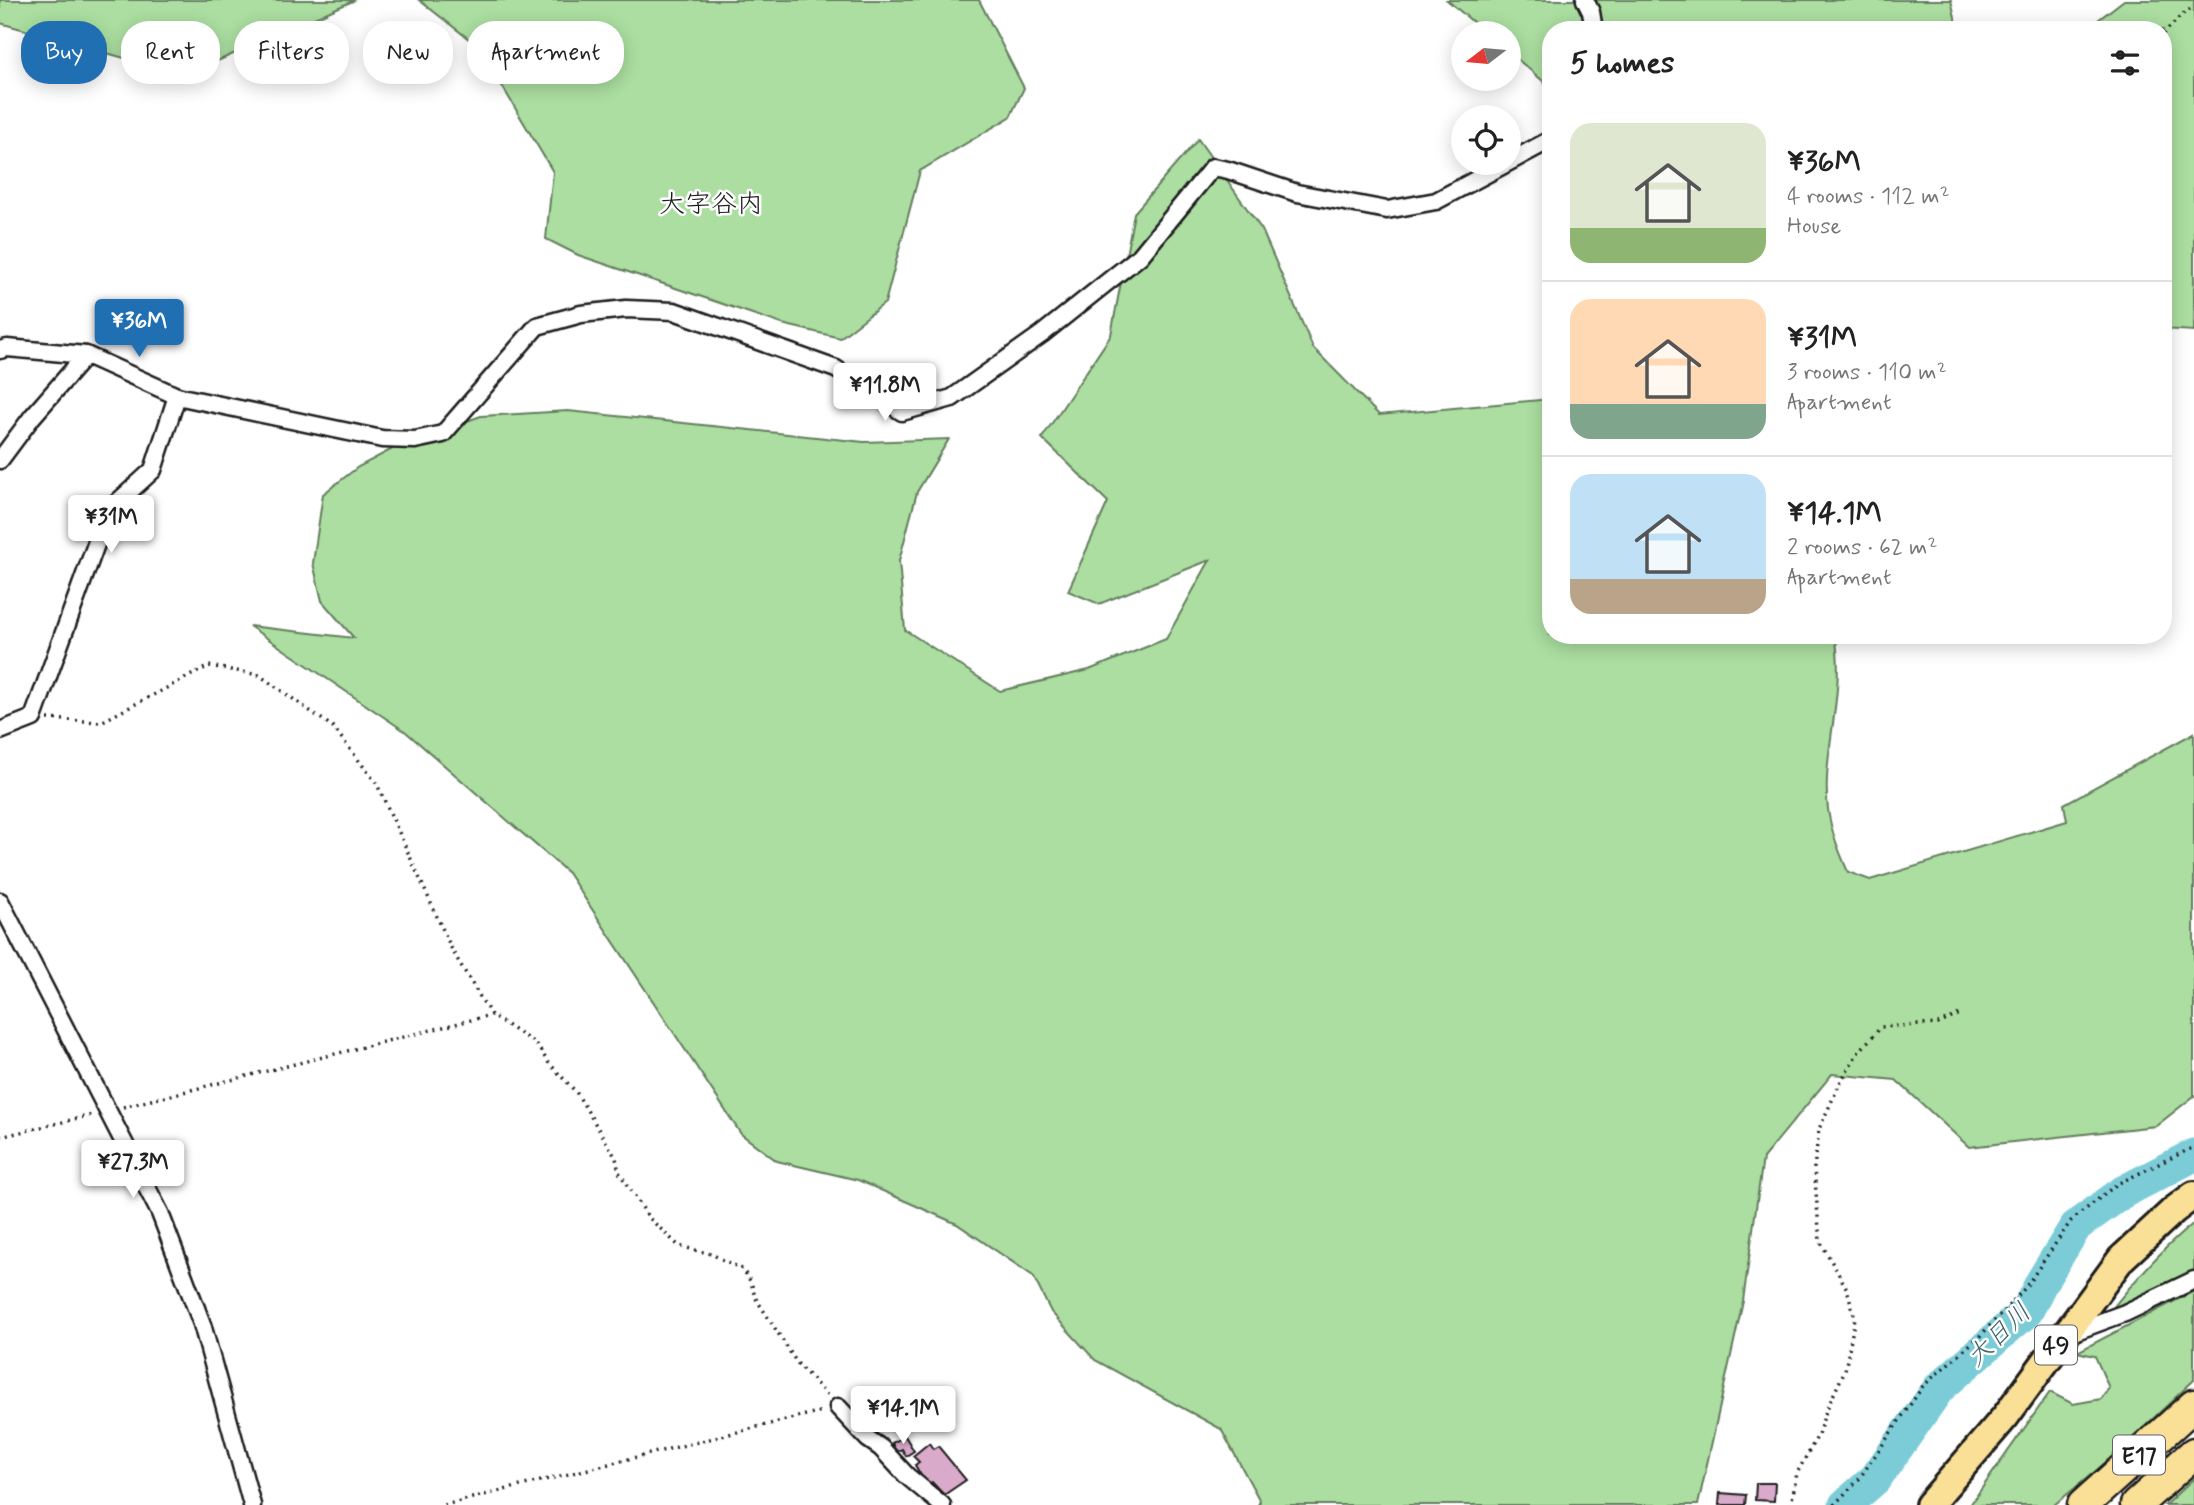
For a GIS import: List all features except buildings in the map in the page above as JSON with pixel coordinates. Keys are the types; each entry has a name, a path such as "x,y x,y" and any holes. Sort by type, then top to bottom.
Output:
{"highway":[{"name":"E17","path":"2083,1505 2194,1405"},
{"name":"E17","path":"2136,1505 2194,1453"}],"main road":[{"name":"49","path":"1929,1505 2005,1417 2121,1259 2194,1195"}],"street":[{"path":"1585,0 1592,21"},
{"path":"0,350 7,348 86,355 177,396 382,439 415,440 443,434 537,326 581,314 626,309 674,311 836,369 902,412 952,398 1053,326 1140,257 1213,167 1297,193 1387,210 1436,201 1542,145"},
{"path":"0,460 86,355"},
{"path":"0,731 33,718 108,511 153,470 177,396"},
{"path":"0,901 160,1213 202,1324 251,1505"},
{"path":"2062,1336 2125,1313 2194,1280"},
{"path":"838,1407 907,1476 942,1505"}],"path":[{"path":"2172,25 2185,12 2194,8"},
{"path":"33,718 101,722 209,666 259,675 333,727 377,784 453,952 491,1015 536,1044 548,1062 576,1092 616,1157 618,1172 649,1218 679,1246 711,1254 742,1269 751,1282 755,1297 797,1363 838,1407 444,1505"},
{"path":"1791,1505 1797,1473 1817,1437 1845,1370 1855,1318 1847,1289 1820,1241 1814,1168 1819,1129 1840,1081 1857,1054 1881,1027 1938,1024 1962,1013"},
{"path":"0,1137 491,1015"},
{"path":"1834,1505 1859,1479 1923,1386 1982,1334 2025,1288 2071,1221 2117,1184 2194,1147"}],"green space":[{"path":"0,0 355,0 308,21 234,21 234,54 220,60 220,21 121,21 121,57 107,53 107,21 21,21 21,29 0,23"},
{"path":"419,0 979,0 1024,88 1010,117 920,171 885,303 840,338 782,324 578,255 546,239 553,172 501,84 624,84 624,21 467,21 467,38 453,27 453,21 446,21"},
{"path":"1447,0 1951,0 1956,21 1542,21 1542,80 1521,62 1521,21 1472,21"},
{"path":"2124,0 2194,0 2194,331 2172,330 2172,21 2097,21"},
{"path":"1198,139 1262,230 1313,348 1379,415 1542,400 1542,644 1836,644 1838,680 1828,767 1828,809 1831,826 1848,872 1870,880 2067,821 2064,804 2194,733 2194,1096 2156,1126 1969,1147 1896,1080 1832,1074 1763,1158 1743,1301 1698,1505 1258,1505 1260,1501 1221,1429 1095,1360 1051,1312 1033,1276 957,1224 858,1180 777,1161 741,1134 568,873 406,732 249,626 354,638 322,601 313,563 323,494 358,467 402,444 481,416 568,411 864,442 949,439 917,492 899,561 905,630 1000,691 1089,670 1166,639 1210,560 1099,604 1068,591 1108,502 1042,438 1111,335 1134,213"},
{"path":"2194,1223 2194,1277 2105,1318 2147,1268"},
{"path":"2194,1291 2194,1380 2108,1461 2054,1505 1970,1505 2050,1392 2073,1404 2101,1399 2109,1388 2095,1356 2077,1352"},
{"path":"2194,1478 2194,1505 2165,1505"}],"waterway":[{"name":"大日川","path":"1845,1505 1875,1479 1939,1388 2027,1311 2076,1226 2123,1192 2194,1155"}],"district":[{"name":"大字谷内","path":"711,203"}]}
